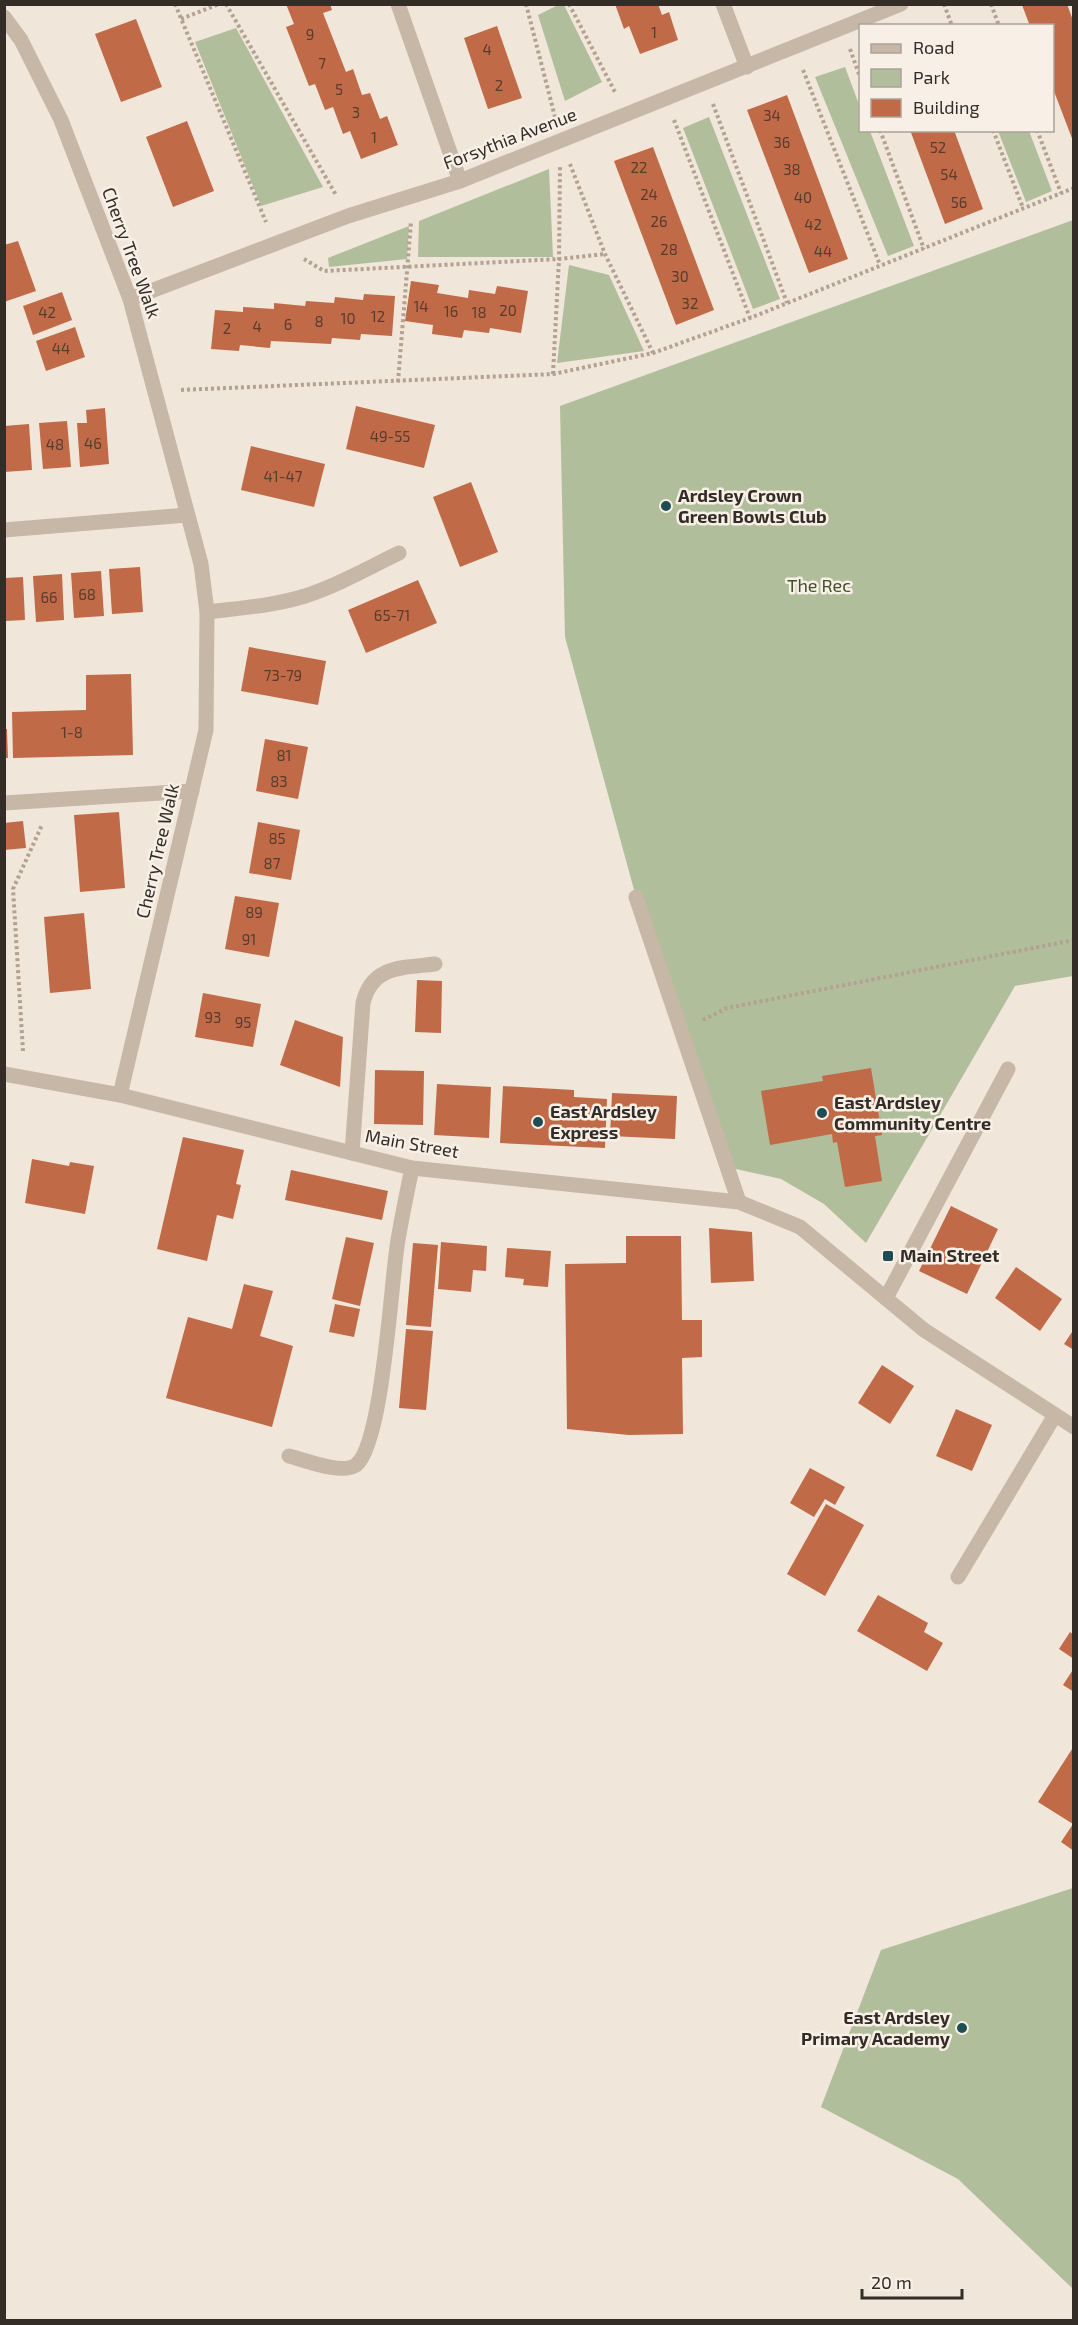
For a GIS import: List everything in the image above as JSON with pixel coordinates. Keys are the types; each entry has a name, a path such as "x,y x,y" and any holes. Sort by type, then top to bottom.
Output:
{"street":[{"path":"398,4 460,181"},
{"path":"723,4 747,67"},
{"name":"Forsythia Avenue","path":"130,299 348,216 460,181 901,4"},
{"name":"Cherry Tree Walk","path":"4,17 21,40 61,120 130,299 201,564 207,612 206,730 120,1095"},
{"path":"4,530 187,515"},
{"path":"207,612 272,604 305,596 399,553"},
{"path":"4,803 192,791"},
{"path":"636,897 739,1202"},
{"path":"352,1153 362,1014 366,989 376,977 391,970 435,964"},
{"path":"886,1298 1008,1069"},
{"name":"Main Street","path":"4,1074 120,1095 412,1168 739,1202 800,1227 924,1330 1074,1427"},
{"path":"289,1456 339,1469 348,1468 362,1458 369,1439 379,1393 388,1337 397,1242 412,1168"},
{"path":"958,1577 1054,1415"}],"path":[{"path":"175,4 276,244 324,271 559,259 605,254"},
{"path":"181,19 219,4"},
{"path":"226,4 348,216"},
{"path":"526,4 561,141 605,254 653,352"},
{"path":"569,4 627,114"},
{"path":"944,4 951,24"},
{"path":"991,4 998,24"},
{"path":"794,47 880,265"},
{"path":"706,84 787,303"},
{"path":"666,100 750,318"},
{"path":"881,132 924,249"},
{"path":"994,132 1023,208"},
{"path":"1038,132 1060,193"},
{"path":"554,374 561,141"},
{"path":"155,392 554,374 653,352 750,318 1074,188"},
{"path":"398,382 413,195"},
{"path":"24,1079 14,889 54,800"},
{"path":"681,1031 728,1008 1074,940"}],"green space":[{"path":"558,5 564,5 602,82 565,101 538,15"},
{"path":"236,28 323,187 261,206 195,42"},
{"path":"845,67 859,104 859,132 870,132 914,246 888,256 815,77"},
{"path":"709,117 780,299 753,309 683,128"},
{"path":"998,132 1029,132 1052,191 1026,202"},
{"path":"549,169 553,257 418,257 419,221"},
{"name":"The Rec","path":"1073,220 1073,976 1015,986 866,1243 824,1204 781,1179 727,1167 636,897 565,637 560,406"},
{"path":"409,226 407,259 329,267 328,258"},
{"path":"569,265 609,275 644,351 557,363"},
{"name":"East Ardsley Primary Academy","path":"1074,1888 1073,2289 958,2179 821,2107 881,1950"}],"building":[{"path":"286,4 330,4 332,10 323,13 346,72 353,69 362,95 370,93 380,119 387,116 398,145 361,159 350,131 343,134 333,107 325,110 315,84 309,86 286,27 294,24"},
{"path":"615,4 658,4 662,15 669,12 678,40 640,54 629,26 624,29"},
{"path":"1067,4 1074,23 1073,141 1054,91 1054,24 1029,24 1022,5"},
{"path":"136,19 162,87 121,102 95,34"},
{"path":"497,26 522,98 488,109 464,38"},
{"path":"787,95 848,259 809,273 747,110"},
{"path":"187,121 214,191 173,207 146,137"},
{"path":"911,132 955,132 983,209 945,224"},
{"path":"653,147 714,310 676,325 614,161"},
{"path":"18,241 36,291 4,302 4,245"},
{"path":"411,281 439,285 437,293 468,298 469,290 495,294 497,286 528,291 521,333 490,328 489,333 464,330 462,338 432,334 433,325 405,321"},
{"path":"62,292 72,320 33,335 23,306"},
{"path":"364,294 395,296 392,336 361,334 360,340 332,338 331,344 271,341 270,348 240,345 239,351 211,349 215,310 243,312 243,307 274,309 274,303 305,306 306,301 334,303 335,297 363,300"},
{"path":"75,327 85,357 46,371 36,341"},
{"path":"356,406 435,425 424,468 346,449"},
{"path":"105,408 109,464 80,467 77,423 87,423 86,410"},
{"path":"67,421 71,467 43,469 39,423"},
{"path":"29,424 32,470 4,472 4,426"},
{"path":"251,446 325,464 314,507 241,490"},
{"path":"471,482 498,552 460,567 433,497"},
{"path":"140,567 143,612 112,614 109,569"},
{"path":"101,571 104,616 74,618 71,573"},
{"path":"62,574 64,620 36,622 33,576"},
{"path":"23,577 25,620 5,621 5,578"},
{"path":"418,580 437,623 366,653 348,610"},
{"path":"249,647 326,661 318,705 241,691"},
{"path":"131,674 133,755 13,758 12,712 86,710 86,675"},
{"path":"4,729 7,729 8,758 4,758"},
{"path":"265,739 308,747 298,799 256,791"},
{"path":"119,812 125,888 80,892 74,815"},
{"path":"23,821 26,848 4,850 4,823"},
{"path":"258,822 300,830 291,880 249,873"},
{"path":"235,896 279,903 269,957 225,949"},
{"path":"84,913 91,989 50,993 44,917"},
{"path":"417,980 442,981 441,1033 415,1032"},
{"path":"203,993 261,1004 253,1047 195,1037"},
{"path":"295,1020 343,1037 340,1087 280,1065"},
{"name":"East Ardsley Community Centre","path":"871,1068 882,1135 875,1136 882,1181 845,1187 837,1142 833,1143 832,1134 770,1145 761,1091 823,1081 822,1076"},
{"path":"375,1070 424,1071 423,1125 374,1124"},
{"path":"437,1084 491,1087 489,1138 434,1135"},
{"path":"503,1086 574,1090 574,1097 607,1099 605,1148 500,1143"},
{"path":"612,1093 677,1096 675,1139 610,1136"},
{"path":"183,1137 244,1150 236,1184 241,1185 233,1219 217,1215 207,1261 157,1249"},
{"path":"32,1159 69,1166 70,1162 94,1166 85,1214 25,1203"},
{"path":"291,1170 388,1191 382,1220 285,1200"},
{"path":"951,1206 998,1229 967,1294 919,1271"},
{"path":"709,1228 752,1232 754,1281 711,1283"},
{"path":"626,1236 681,1236 682,1320 702,1320 702,1357 682,1358 683,1434 629,1435 567,1429 565,1264 626,1263"},
{"path":"346,1237 374,1243 360,1306 332,1299"},
{"path":"441,1242 487,1246 486,1271 473,1270 471,1292 438,1289"},
{"path":"413,1243 438,1245 431,1327 406,1325"},
{"path":"507,1248 551,1251 548,1287 523,1285 524,1279 505,1277"},
{"path":"1016,1267 1062,1299 1040,1331 995,1298"},
{"path":"244,1284 273,1291 260,1336 293,1346 272,1427 166,1398 188,1317 232,1329"},
{"path":"335,1304 360,1309 354,1337 329,1332"},
{"path":"406,1329 433,1331 426,1410 399,1408"},
{"path":"1074,1329 1074,1350 1064,1344"},
{"path":"882,1365 914,1386 890,1424 858,1403"},
{"path":"956,1409 992,1425 972,1471 936,1456"},
{"path":"810,1468 845,1487 835,1505 825,1499 814,1517 790,1503"},
{"path":"826,1504 864,1525 825,1596 787,1574"},
{"path":"878,1595 928,1623 924,1632 943,1643 927,1671 857,1631"},
{"path":"1070,1632 1074,1635 1074,1659 1059,1649"},
{"path":"1074,1668 1074,1692 1063,1685"},
{"path":"1074,1746 1074,1851 1061,1842 1073,1824 1038,1802"}],"place":[{"name":"Ardsley Crown Green Bowls Club","path":"666,506"},
{"name":"East Ardsley Community Centre","path":"822,1113"},
{"name":"East Ardsley Express","path":"538,1122"},
{"name":"Main Street","path":"888,1256"},
{"name":"East Ardsley Primary Academy","path":"962,2028"}]}
